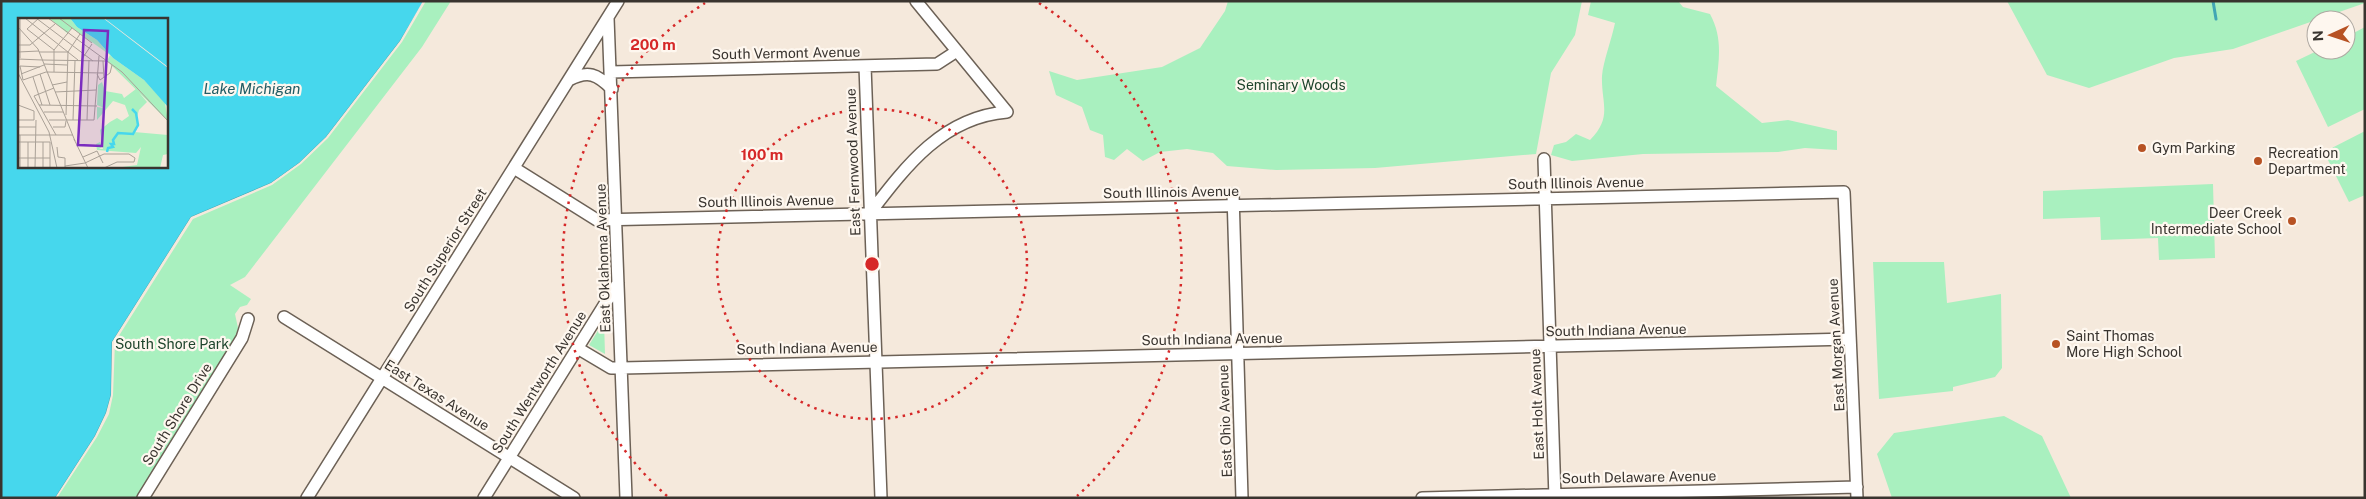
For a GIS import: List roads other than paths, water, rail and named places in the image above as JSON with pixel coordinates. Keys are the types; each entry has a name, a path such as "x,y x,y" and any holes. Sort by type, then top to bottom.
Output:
{"street":[{"name":"South Superior Street","path":"307,498 618,1"},
{"path":"870,214 913,161 937,140 969,120 988,114 1007,112 916,1"},
{"name":"East Oklahoma Avenue","path":"608,18 626,498"},
{"name":"South Vermont Avenue","path":"611,72 936,64 957,51"},
{"name":"East Fernwood Avenue","path":"865,66 881,498"},
{"path":"569,80 584,73 591,74 603,80 612,89"},
{"name":"East Holt Avenue","path":"1544,159 1555,496"},
{"name":"South Illinois Avenue","path":"514,168 596,220 870,214 1233,200 1544,198 1844,192"},
{"name":"East Morgan Avenue","path":"1844,192 1857,492"},
{"name":"East Ohio Avenue","path":"1233,200 1242,498"},
{"name":"South Wentworth Avenue","path":"484,498 619,282"},
{"name":"East Texas Avenue","path":"284,317 574,498"},
{"name":"South Shore Drive","path":"143,498 242,338 248,319"},
{"name":"South Indiana Avenue","path":"578,349 610,368 622,368 1850,339"},
{"name":"South Delaware Avenue","path":"1422,498 1857,492"}],"water":[{"name":"Lake Michigan","path":"1,1 424,1 400,41 326,137 299,163 271,183 191,217 112,342 111,395 106,413 95,436 55,498 1,498"}],"waterway":[{"path":"2213,1 2216,19"}],"place":[{"name":"Gym Parking","path":"2142,148"},
{"name":"Recreation Department","path":"2258,161"},
{"name":"Deer Creek Intermediate School","path":"2292,221"},
{"name":"Saint Thomas More High School","path":"2056,344"}],"park label":[{"name":"Seminary Woods","path":"1291,85"},
{"name":"South Shore Park","path":"172,344"}]}
